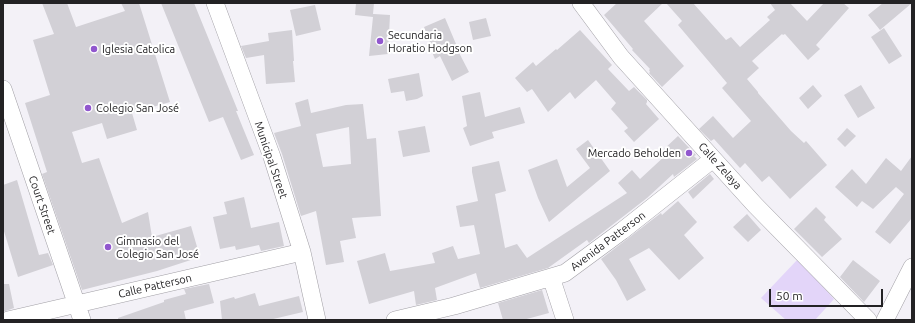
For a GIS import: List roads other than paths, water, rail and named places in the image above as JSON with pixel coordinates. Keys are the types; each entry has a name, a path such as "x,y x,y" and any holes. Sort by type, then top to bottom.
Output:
{"street":[{"name":"Municipal Street","path":"215,3 272,157 302,252 317,320"},
{"name":"Calle Zelaya","path":"581,3 622,57 755,205 868,320"},
{"name":"Court Street","path":"3,89 79,312"},
{"name":"Avenida Patterson","path":"395,320 454,306 565,273 622,231 714,159"},
{"name":"Calle Patterson","path":"8,320 79,312 302,252"},
{"path":"886,320 912,268"},
{"path":"552,276 565,320"}],"place":[{"name":"Secundaria Horatio Hodgson","path":"380,41"},
{"name":"Iglesia Catolica","path":"94,49"},
{"name":"Colegio San José","path":"88,108"},
{"name":"Mercado Beholden","path":"689,153"},
{"name":"Gimnasio del Colegio San José","path":"108,247"}]}
